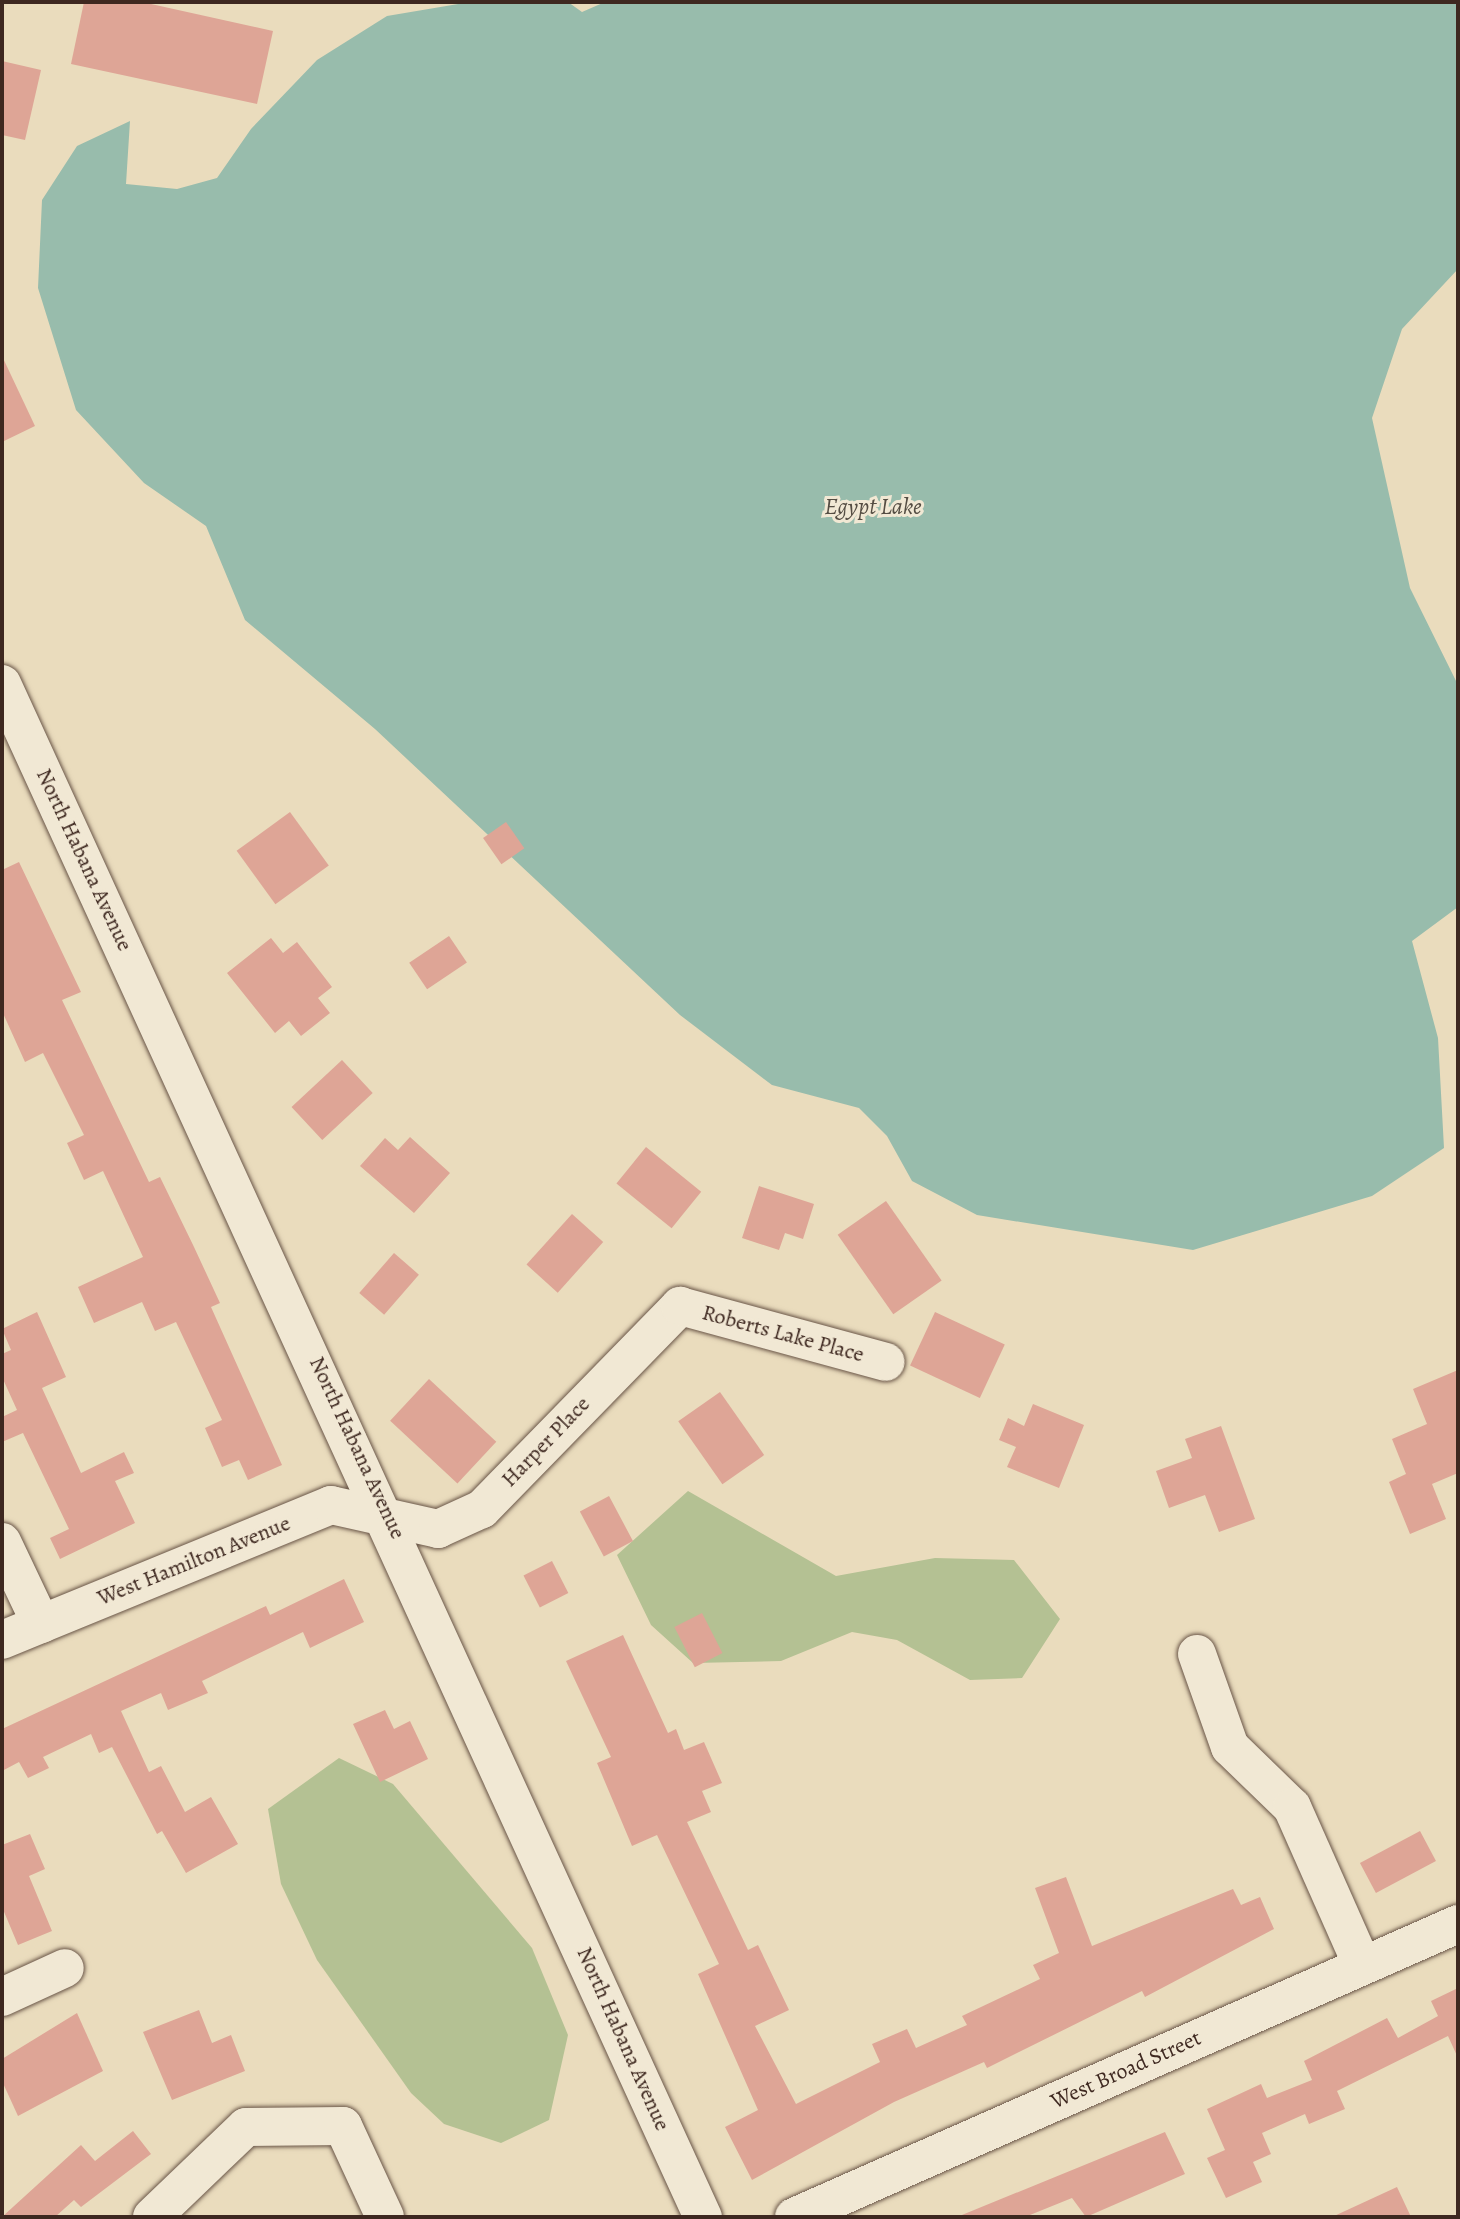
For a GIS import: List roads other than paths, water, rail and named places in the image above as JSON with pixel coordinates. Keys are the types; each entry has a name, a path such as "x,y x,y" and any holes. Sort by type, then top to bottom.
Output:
{"street":[{"name":"North Habana Avenue","path":"2,684 389,1518 703,2217"},
{"name":"Harper Place","path":"389,1518 438,1529 482,1509 680,1306"},
{"name":"Roberts Lake Place","path":"680,1306 886,1362"},
{"name":"West Hamilton Avenue","path":"2,1640 331,1505 389,1518"},
{"path":"2,1542 41,1624"},
{"path":"1197,1654 1230,1747 1292,1807 1362,1965"},
{"name":"West Broad Street","path":"794,2217 1458,1924"},
{"path":"2,1997 65,1968"},
{"path":"152,2217 246,2127 343,2126 385,2217"}],"water":[{"name":"Egypt Lake","path":"470,2 568,2 582,12 605,2 1458,2 1458,269 1402,329 1372,418 1410,588 1458,685 1458,907 1412,941 1438,1038 1444,1148 1372,1196 1193,1250 977,1215 912,1181 887,1136 859,1108 772,1085 680,1015 375,729 245,620 206,526 144,483 76,410 38,288 42,200 77,146 130,121 126,184 177,189 217,178 251,129 317,60 387,16"}]}
